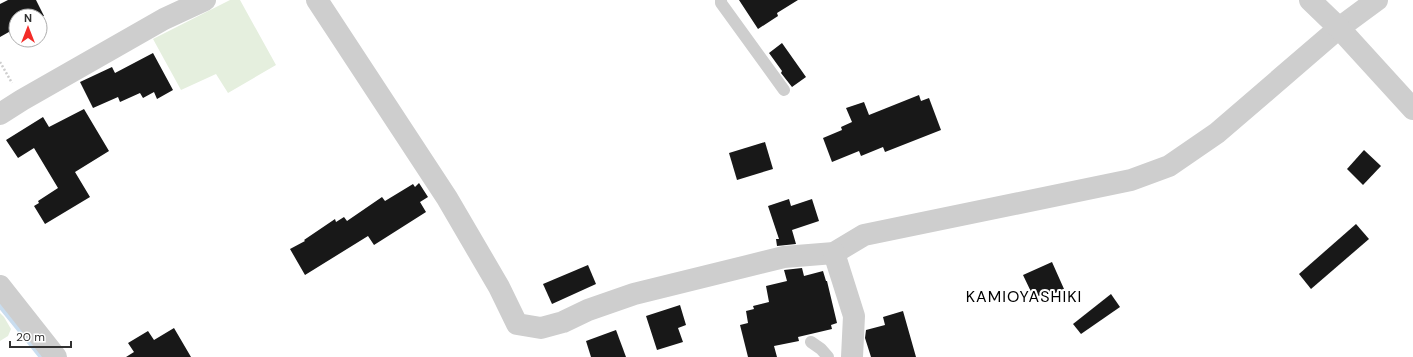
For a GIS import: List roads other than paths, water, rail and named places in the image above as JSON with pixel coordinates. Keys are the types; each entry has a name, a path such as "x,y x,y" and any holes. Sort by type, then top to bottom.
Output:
{"street":[{"path":"0,114 164,19 205,0"},
{"path":"317,0 447,198 500,287 517,324 541,328 563,322 588,310 634,294 784,257 834,253 864,235 1131,180 1169,166 1217,133 1339,28 1377,0"},
{"path":"1310,0 1339,28 1413,110"},
{"path":"834,253 854,316 852,357"},
{"path":"0,286 56,357"}],"lane":[{"path":"721,0 721,3 784,90"},
{"path":"811,342 821,349 828,357"}],"waterway":[{"path":"0,305 42,357"}],"district":[{"name":"KAMIOYASHIKI","path":"1024,296"}]}
